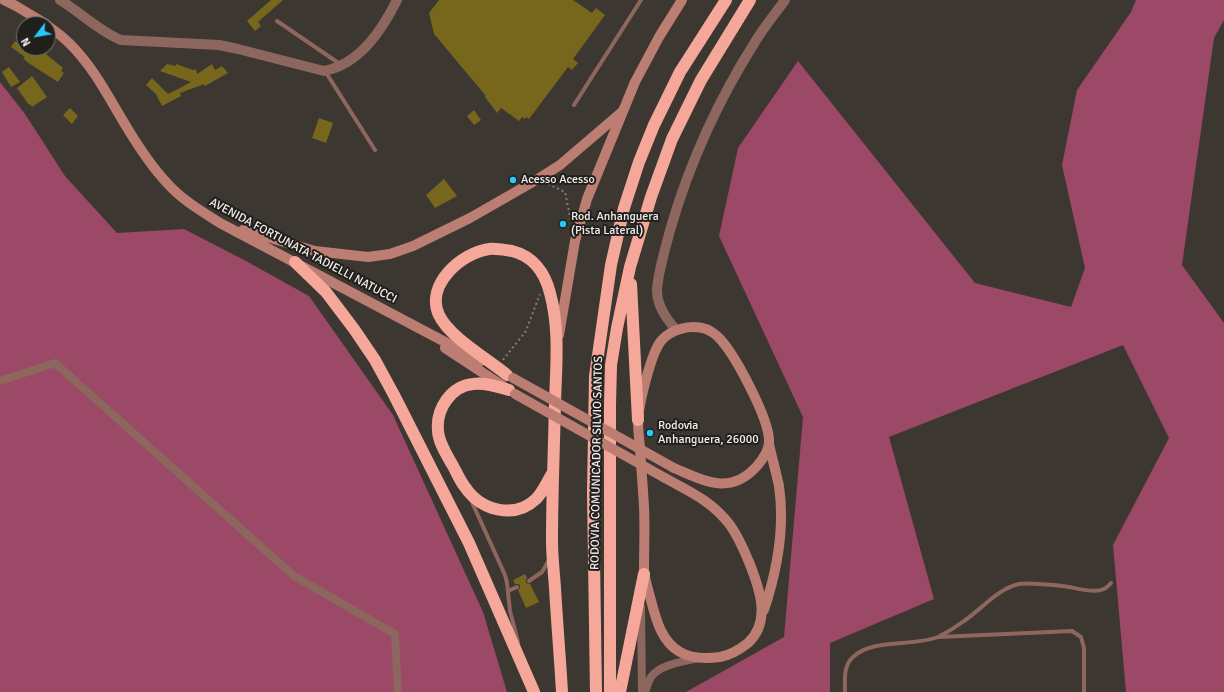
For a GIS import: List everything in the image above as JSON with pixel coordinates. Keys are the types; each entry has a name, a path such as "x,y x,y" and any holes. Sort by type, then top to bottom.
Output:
{"highway":[{"name":"RODOVIA COMUNICADOR SILVIO SANTOS","path":"596,692 593,492 595,376 611,265 624,208 639,162 654,125 680,72 726,0"},
{"name":"RODOVIA COMUNICADOR SILVIO SANTOS","path":"610,692 609,490 611,364 617,328 630,267 651,197 672,139 701,80 750,0"},
{"path":"506,374 459,338 444,324 438,314 436,300 438,290 446,274 456,264 473,254 489,249 520,253 532,261 541,270 546,278 551,294 557,348 552,544 562,692"},
{"path":"295,262 326,292 375,360 469,543 528,674 534,692"},
{"path":"630,267 638,420"},
{"path":"512,392 481,384 472,384 454,392 442,407 438,422 438,431 444,449 464,487 481,503 494,509 506,511 518,509 528,505 535,500 553,473"},
{"path":"620,692 644,574"}],"main road":[{"name":"AVENIDA FORTUNATA TADIELLI NATUCCI","path":"4,0 32,16"},
{"path":"557,348 575,241 587,199 635,82 659,37 682,0"},
{"name":"AVENIDA FORTUNATA TADIELLI NATUCCI","path":"56,32 70,44 86,63 103,87 127,128 151,164 168,184 190,204 220,223 506,374 674,468 707,482 722,484 736,481 750,473 764,458 769,444"},
{"path":"220,223 315,252 368,257 390,254 413,246 470,218 538,179 560,165 623,111"},
{"name":"AVENIDA FORTUNATA TADIELLI NATUCCI","path":"394,315 512,392 704,500 719,512 732,528 744,549 761,599 762,615"},
{"path":"692,327 707,330 719,337 729,349 758,402 768,433 769,444 779,486 780,530 776,566 760,625 752,639 742,648 728,655 715,658 699,658 678,651 668,642 658,625 644,574 644,516 638,420 646,382 659,343 666,336 676,330 692,327"}],"street":[{"path":"60,0 82,14 110,36 121,40 219,45 324,71 334,69 342,65 367,46 384,25 397,0"},
{"path":"676,330 665,318 660,306 657,290 663,254 679,201 721,98 755,41 785,0"},
{"path":"0,381 55,363 294,576 395,634 398,692"},
{"path":"640,594 643,692"},
{"path":"643,692 650,678 656,672 679,662 699,658"}],"lane":[{"path":"574,105 641,0"},
{"path":"278,21 342,65"},
{"path":"324,71 375,150"},
{"path":"464,487 501,564 506,579 510,611 528,674"},
{"path":"529,581 538,576 545,568 552,544"},
{"path":"938,637 964,622 994,597 1012,586 1022,584 1062,586 1095,591 1105,589 1111,583"},
{"path":"508,591 517,587"},
{"path":"845,692 846,668 851,658 874,647 915,643 938,637 1072,631 1081,637 1084,648 1084,692"}],"path":[{"path":"538,179 564,192 575,241"},
{"path":"506,374 526,331 546,278"}],"shaded area":[{"path":"1136,0 1224,0 1224,20 1214,38 1182,265 1224,323 1224,692 1126,692 1113,545 1169,438 1123,345 889,437 934,599 830,643 830,692 686,692 784,637 803,417 719,236 738,148 798,61 975,283 1071,307 1085,268 1062,165 1077,90 1131,12"},
{"path":"0,82 25,114 65,176 117,233 184,229 309,296 393,415 483,612 507,692 0,692"}],"building":[{"path":"271,0 283,0 258,22 261,26 255,31 247,21"},
{"path":"439,0 573,0 592,13 596,8 605,15 573,59 578,63 572,70 568,67 529,119 527,117 525,119 522,117 519,121 501,108 497,113 485,97 486,96 434,34 429,13"},
{"path":"15,41 16,42 16,51 11,47"},
{"path":"24,56 48,56 63,68 61,71 64,73 58,82 27,62 23,58 25,57"},
{"path":"167,64 176,66 176,64 193,70 196,69 197,74 212,64 215,70 222,66 228,73 205,86 204,84 180,93 178,89 191,82 160,71"},
{"path":"9,67 20,82 11,87 2,72"},
{"path":"32,76 47,97 32,107 17,88"},
{"path":"152,78 168,94 178,89 181,96 162,106 156,94 146,85"},
{"path":"70,108 78,116 72,124 63,115"},
{"path":"474,110 481,120 474,125 467,116"},
{"path":"319,118 333,123 326,143 312,138"},
{"path":"444,179 457,196 435,208 426,195"},
{"path":"525,574 527,578 526,583 530,584 539,602 526,608 518,590 520,585 515,584 513,580"}],"place":[{"name":"Acesso Acesso","path":"513,180"},
{"name":"Rod. Anhanguera (Pista Lateral)","path":"563,224"},
{"name":"Rodovia Anhanguera, 26000","path":"650,433"}]}
